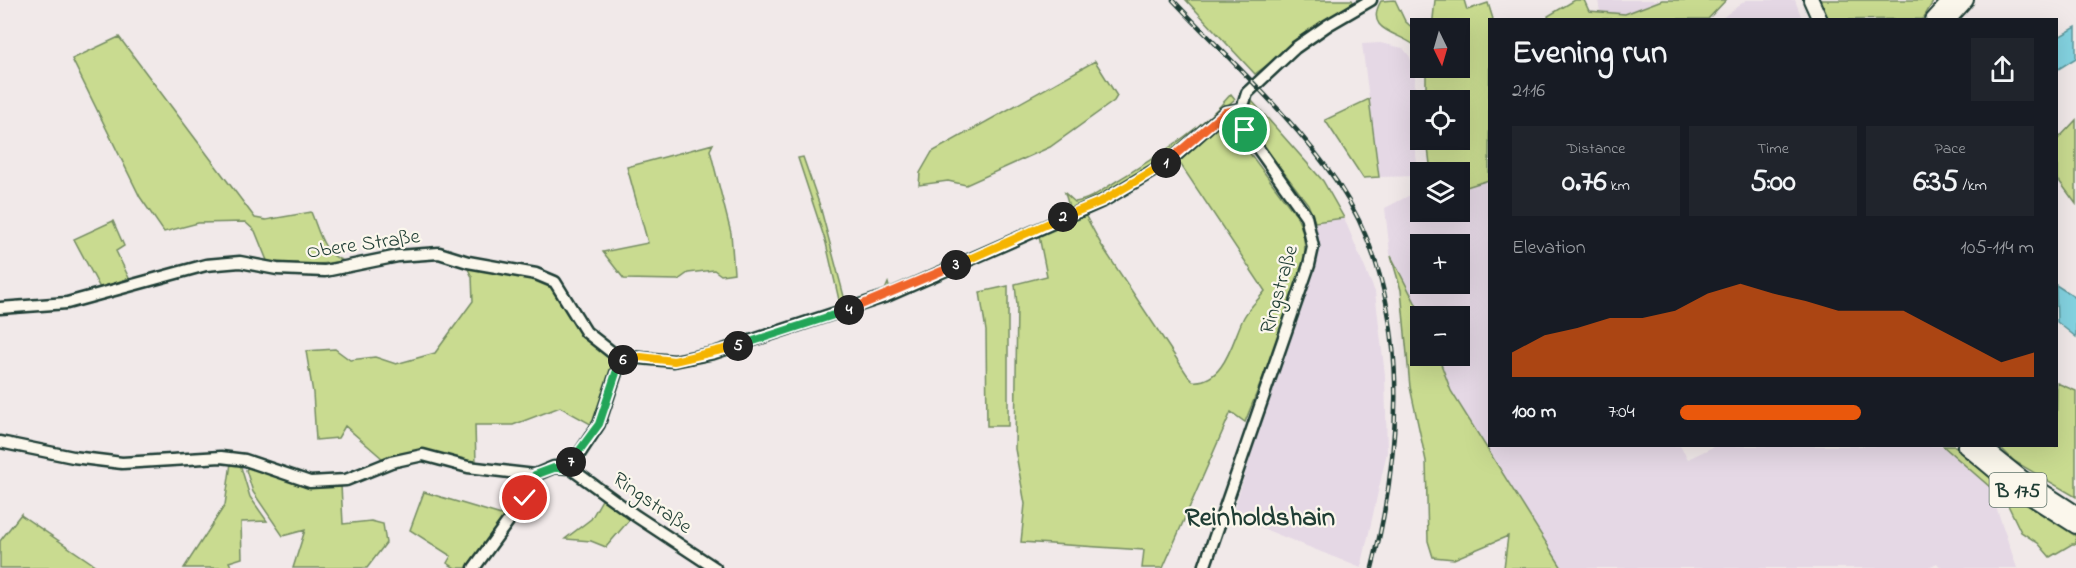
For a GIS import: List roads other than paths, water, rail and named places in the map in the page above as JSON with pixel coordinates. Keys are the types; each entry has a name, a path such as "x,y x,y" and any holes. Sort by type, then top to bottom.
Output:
{"main road":[{"path":"1811,0 1819,18"},
{"path":"1940,18 1951,0"},
{"path":"1940,18 1966,0"},
{"name":"B 175","path":"1966,447 2013,486 2076,526"},
{"name":"B 175","path":"1983,447 2022,478 2076,513"}],"street":[{"path":"0,442 73,457 122,463 221,456 237,458 310,482 346,480 391,462 423,455 468,467 535,475 554,468 570,468 599,424 619,364 623,361 630,357 674,361 714,353 887,296 1102,201 1171,159 1225,112 1242,109 1247,93 1295,48 1328,25 1371,0"},
{"name":"Ringstraße","path":"1203,568 1310,265 1313,247 1306,216 1245,130 1242,109"},
{"name":"Obere Straße","path":"0,308 67,303 206,265 226,262 277,269 325,271 398,256 439,253 549,279 560,287 586,332 623,361"},
{"name":"Ringstraße","path":"570,468 636,516 715,568"},
{"path":"474,568 520,506 535,475"}],"water":[{"path":"2076,27 2076,58 2058,69 2058,37"},
{"path":"2058,286 2076,298 2076,337 2058,323"}],"railway":[{"path":"1173,0 1280,111 1319,158 1337,182 1361,226 1379,272 1389,320 1395,370 1395,420 1391,470 1372,568"}],"district":[{"name":"Reinholdshain","path":"1260,516"}]}
